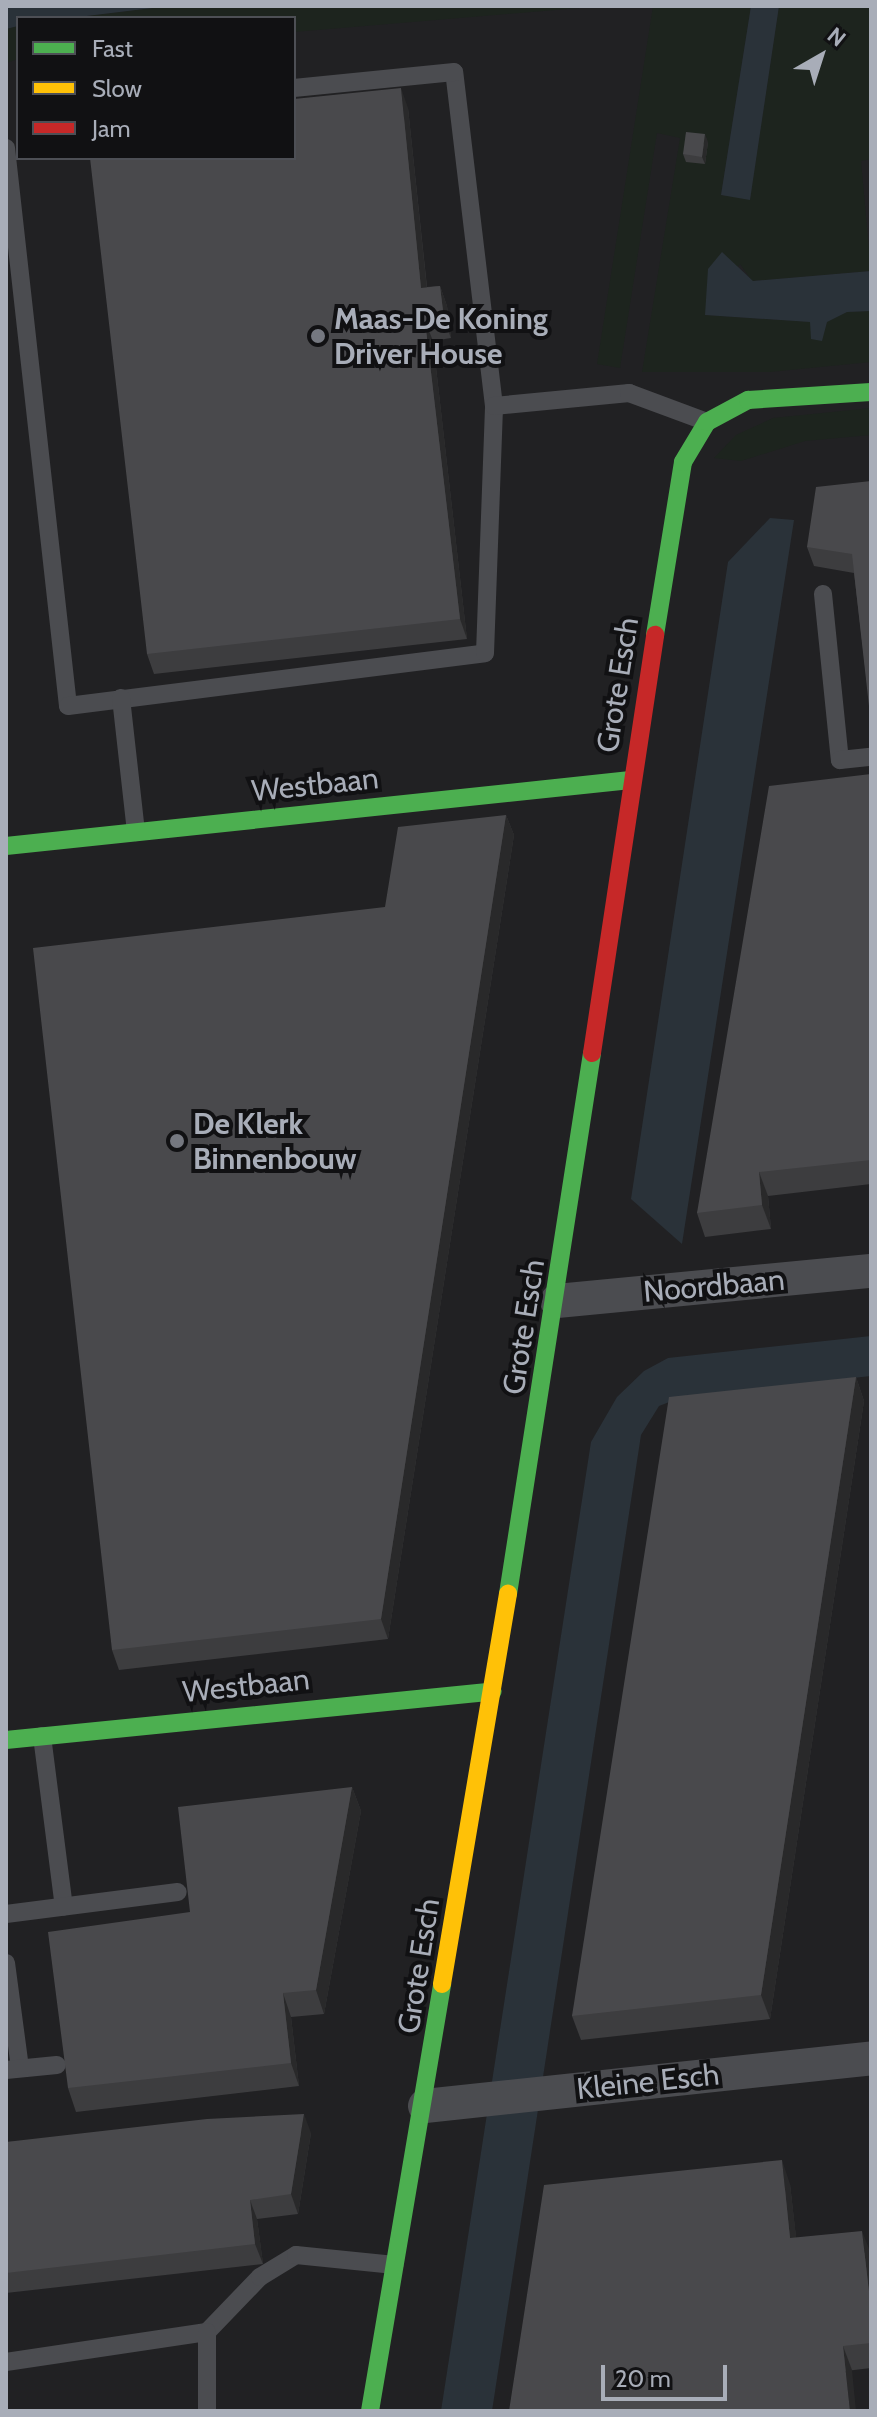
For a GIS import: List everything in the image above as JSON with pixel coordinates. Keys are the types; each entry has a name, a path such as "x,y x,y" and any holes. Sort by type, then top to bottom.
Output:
{"street":[{"path":"707,422 748,400 871,392"},
{"name":"Grote Esch","path":"370,2411 425,2106 557,1301 631,780 683,462 707,422"},
{"name":"Westbaan","path":"6,846 631,780"},
{"name":"Noordbaan","path":"557,1301 871,1271"},
{"name":"Westbaan","path":"6,1740 493,1691"},
{"name":"Kleine Esch","path":"425,2106 871,2058"}],"lane":[{"path":"6,148 68,706 485,653 494,406 454,72 296,88"},
{"path":"494,406 629,393 707,422"},
{"path":"823,594 840,760 871,757"},
{"path":"121,698 136,832"},
{"path":"42,1736 64,1907"},
{"path":"6,1914 178,1892"},
{"path":"6,1963 13,2069 57,2065"},
{"path":"6,2362 207,2332 260,2277 296,2255 396,2266"},
{"path":"207,2332 207,2411"}],"shaded area":[{"path":"6,6 871,6 871,2411 6,2411"},
{"path":"6,6 169,6 86,16 16,16 16,26 6,29"},
{"path":"169,6 603,6 296,32 296,16 86,16"},
{"path":"653,6 751,6 721,195 750,199 779,6 871,6 871,159 861,161 871,271 752,281 740,264 705,315 811,322 821,341 827,322 847,312 871,311 871,362 770,372 642,372 680,138 657,133 620,368 597,364"},
{"path":"751,6 779,6 750,200 721,195"},
{"path":"16,26 16,60 6,63 6,29"},
{"path":"722,252 753,281 871,271 871,311 847,312 827,322 822,341 811,339 810,322 705,315 708,269"},
{"path":"871,408 871,435 805,441 741,461 714,458 736,435 773,418"},
{"path":"770,518 794,520 682,1244 631,1199 728,562"},
{"path":"871,1336 871,1376 682,1397 659,1406 641,1435 492,2411 441,2411 591,1442 617,1397 644,1371 668,1358"}],"building":[{"path":"401,88 421,288 440,286 444,319 425,321 460,619 147,654 90,160 296,160 296,99"},
{"path":"686,132 705,134 702,157 683,154"},
{"path":"871,481 870,715 852,554 807,547 816,487"},
{"path":"871,774 871,1160 759,1172 762,1205 697,1213 769,786"},
{"path":"506,815 381,1619 112,1650 33,948 385,907 398,827"},
{"path":"856,1377 761,1995 572,2016 669,1397"},
{"path":"352,1787 316,1990 283,1993 291,2063 68,2088 48,1932 190,1912 178,1807"},
{"path":"304,2114 291,2194 250,2200 255,2244 6,2273 6,2142 207,2119"},
{"path":"782,2160 790,2238 862,2231 871,2309 871,2343 843,2346 850,2411 509,2411 544,2185"}],"traffic: fast":[{"path":"655,635 683,462 707,422 748,400 871,392"},
{"path":"6,846 631,780"},
{"path":"508,1594 592,1053"},
{"path":"6,1740 493,1691"},
{"path":"370,2411 442,1984"}],"traffic: slow":[{"path":"442,1984 508,1594"}],"traffic: jam":[{"path":"592,1053 655,635"}],"place":[{"name":"Maas-De Koning Driver House","path":"318,336"},
{"name":"De Klerk Binnenbouw","path":"177,1141"}]}
